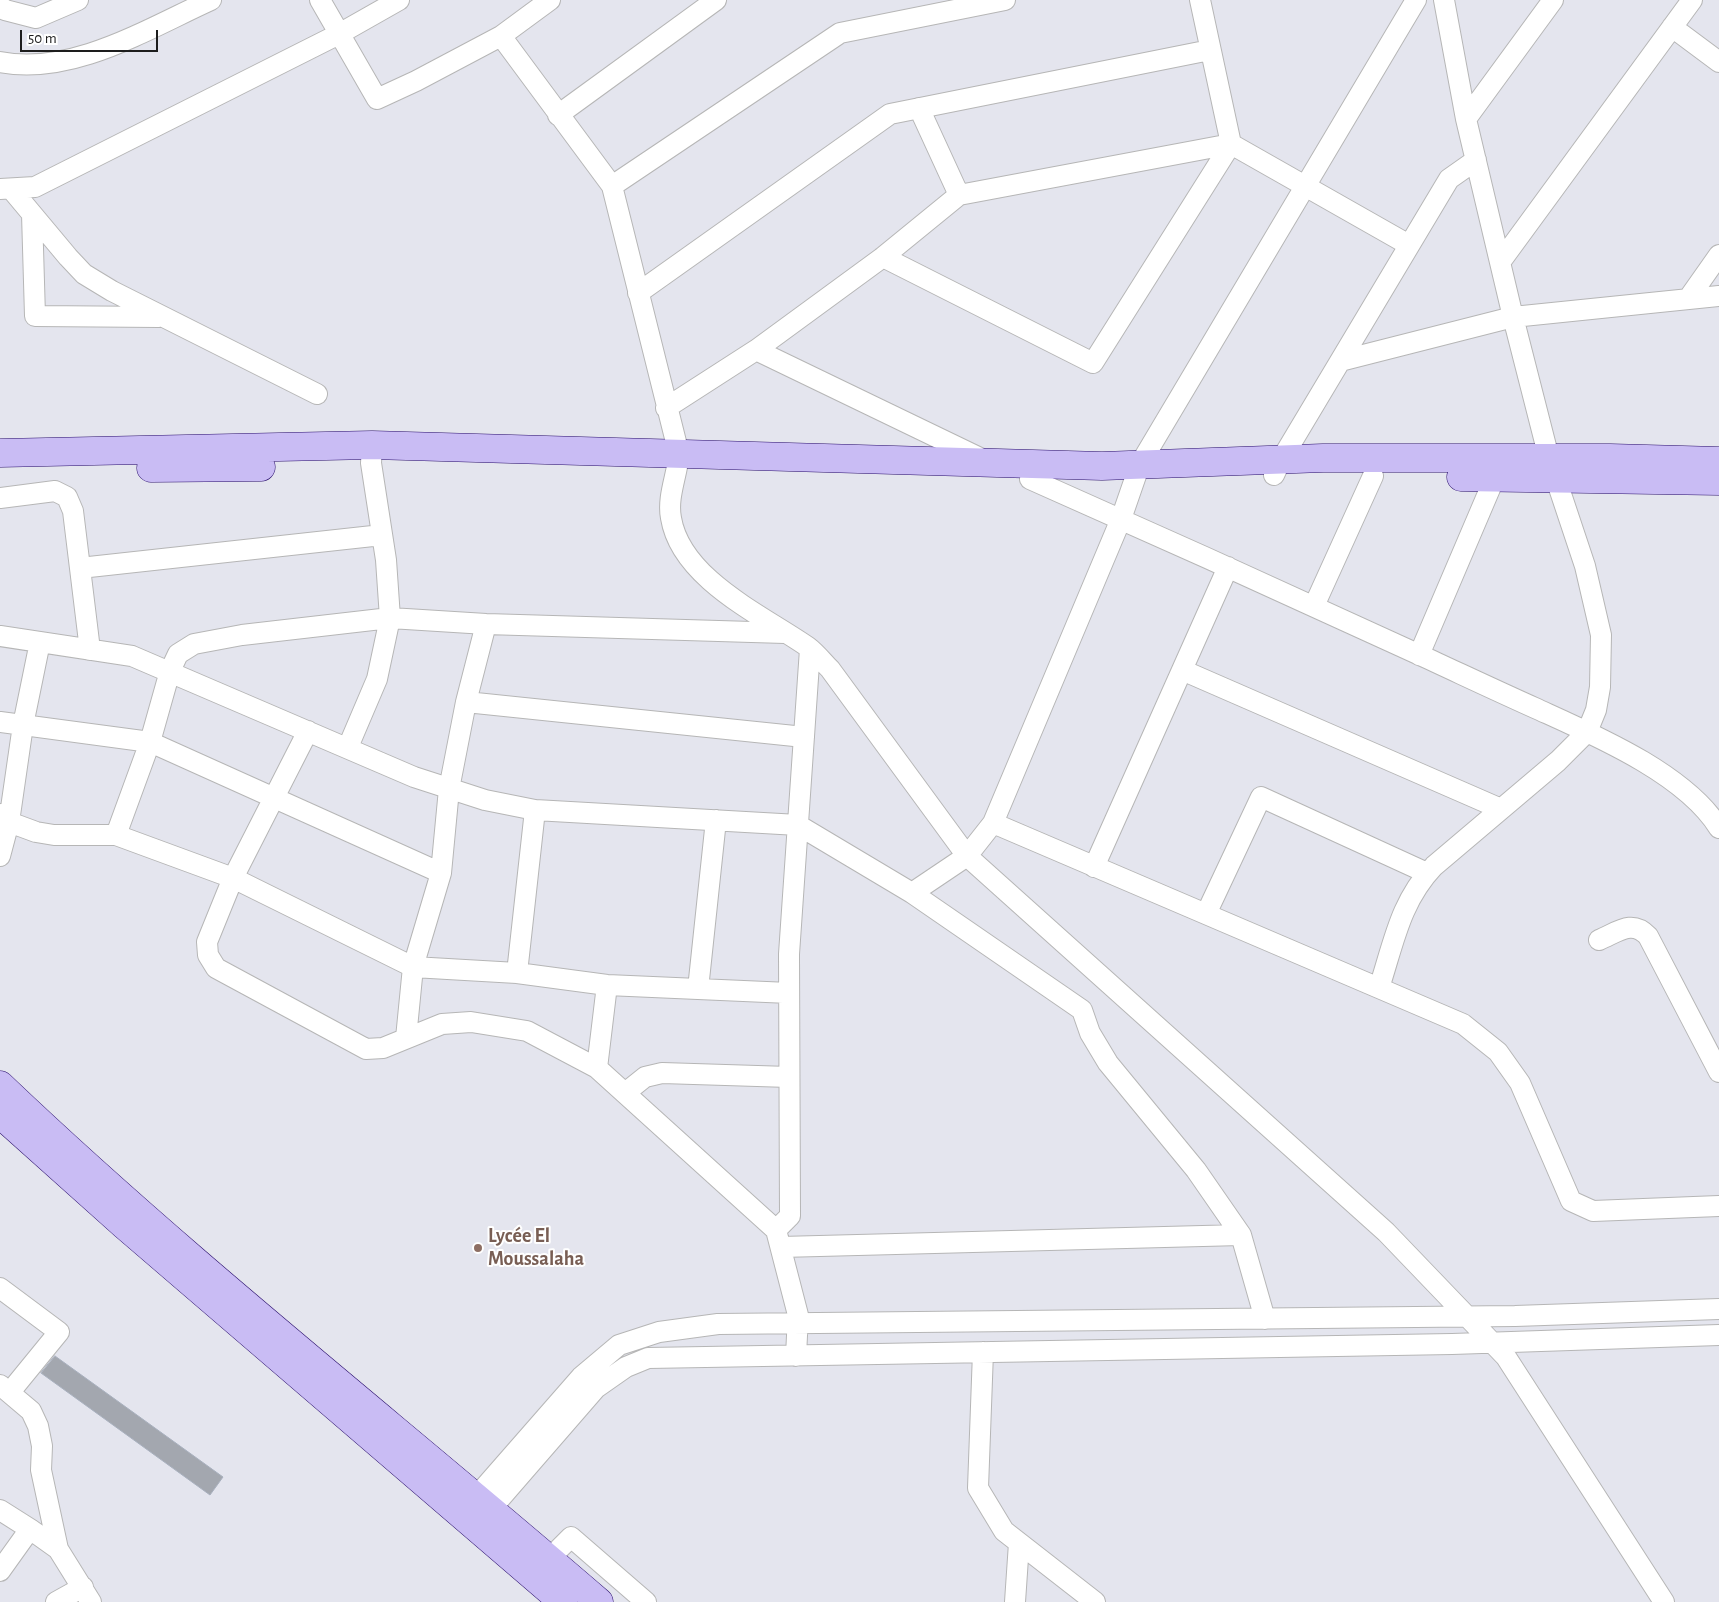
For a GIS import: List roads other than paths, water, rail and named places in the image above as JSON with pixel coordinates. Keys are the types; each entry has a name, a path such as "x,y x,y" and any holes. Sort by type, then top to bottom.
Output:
{"street":[{"path":"0,6 5,10 36,18 78,0"},
{"path":"0,62 20,66 85,57 211,0"},
{"path":"320,0 377,99 416,81 501,36 550,0"},
{"path":"6,190 35,187 339,34 400,0"},
{"path":"558,115 716,0"},
{"path":"612,186 840,33 1004,0"},
{"path":"883,257 1093,363 1231,144 1200,0"},
{"path":"912,893 967,856 993,823 1121,519 1138,471 1416,0"},
{"path":"1379,988 1406,904 1418,883 1558,761 1588,732 1596,710 1600,687 1601,635 1585,566 1553,468 1513,317 1502,261 1466,119 1444,0"},
{"path":"1466,119 1553,0"},
{"path":"1502,261 1692,0"},
{"path":"1672,27 1719,62"},
{"path":"501,36 612,186 678,463 670,501 671,519 679,544 714,585 810,649 848,692 967,856 1386,1232 1506,1357 1664,1602"},
{"path":"638,293 890,114 1210,50"},
{"path":"919,108 959,195"},
{"path":"666,408 756,350 883,257 959,195 1231,144 1408,246"},
{"path":"1277,467 1448,179 1476,160"},
{"path":"6,190 32,214 84,274 317,394"},
{"path":"32,214 35,316 165,317"},
{"path":"1688,299 1719,255"},
{"path":"1340,361 1513,317 1719,296"},
{"path":"756,350 990,462"},
{"path":"0,452 371,454 678,463 1030,479 1138,471 1277,467 1553,468 1719,461"},
{"path":"0,468 191,469 371,454"},
{"path":"348,747 377,679 390,618 382,535 371,454"},
{"path":"678,463 990,462 1138,471"},
{"path":"1277,467 1373,476 1495,477 1553,468 1719,481"},
{"path":"1314,606 1373,476"},
{"path":"1419,655 1495,477"},
{"path":"1030,479 1228,567 1588,732 1659,772 1681,788 1701,805 1719,828"},
{"path":"0,498 55,491 67,497 73,511 90,650"},
{"path":"80,568 382,535"},
{"path":"1094,867 1228,567"},
{"path":"116,835 150,742 170,671 178,654 194,644 242,635 390,618 486,624 785,633"},
{"path":"406,1038 413,967 441,873 449,789 466,702 486,624"},
{"path":"0,636 132,656 348,747 414,777 485,800 535,810 798,825 912,893 1082,1010 1090,1033 1108,1063 1196,1170 1241,1235 1265,1319"},
{"path":"0,856 4,818 40,642"},
{"path":"778,1238 790,1216 788,954 810,649"},
{"path":"1182,670 1502,809"},
{"path":"466,702 804,737"},
{"path":"0,722 150,742 441,873"},
{"path":"308,731 233,878 207,942 208,955 216,968 366,1049 383,1048 442,1024 471,1022 527,1030 597,1068 778,1238 798,1315 796,1356"},
{"path":"1206,914 1261,797 1427,874"},
{"path":"517,972 535,810"},
{"path":"4,818 36,832 54,835 116,835 233,878 413,967 517,972 607,985 789,993"},
{"path":"698,989 716,820"},
{"path":"993,823 1463,1024 1498,1052 1520,1083 1571,1201 1593,1211 1719,1206"},
{"path":"1599,940 1630,926 1641,929 1648,936 1719,1072"},
{"path":"597,1068 607,985"},
{"path":"625,1094 645,1077 662,1073 789,1077"},
{"path":"0,1085 118,1193 365,1406 484,1503 599,1602"},
{"path":"0,1114 139,1238 563,1602"},
{"path":"778,1238 1241,1235"},
{"path":"0,1288 59,1332 5,1388 31,1412 38,1426 42,1446 41,1470 58,1549 87,1595 56,1602"},
{"path":"484,1503 581,1377 619,1346 659,1332 718,1324 1467,1317 1719,1309"},
{"path":"484,1503 596,1388 626,1367 648,1358 1492,1342 1719,1335"},
{"path":"983,1352 978,1488 1004,1531 1095,1602"},
{"path":"0,1510 30,1528 58,1549"},
{"path":"0,1570 30,1528"},
{"path":"550,1559 571,1537 646,1602"},
{"path":"1015,1602 1019,1543"}],"place":[{"name":"Lycée El Moussalaha","path":"478,1248"}]}
